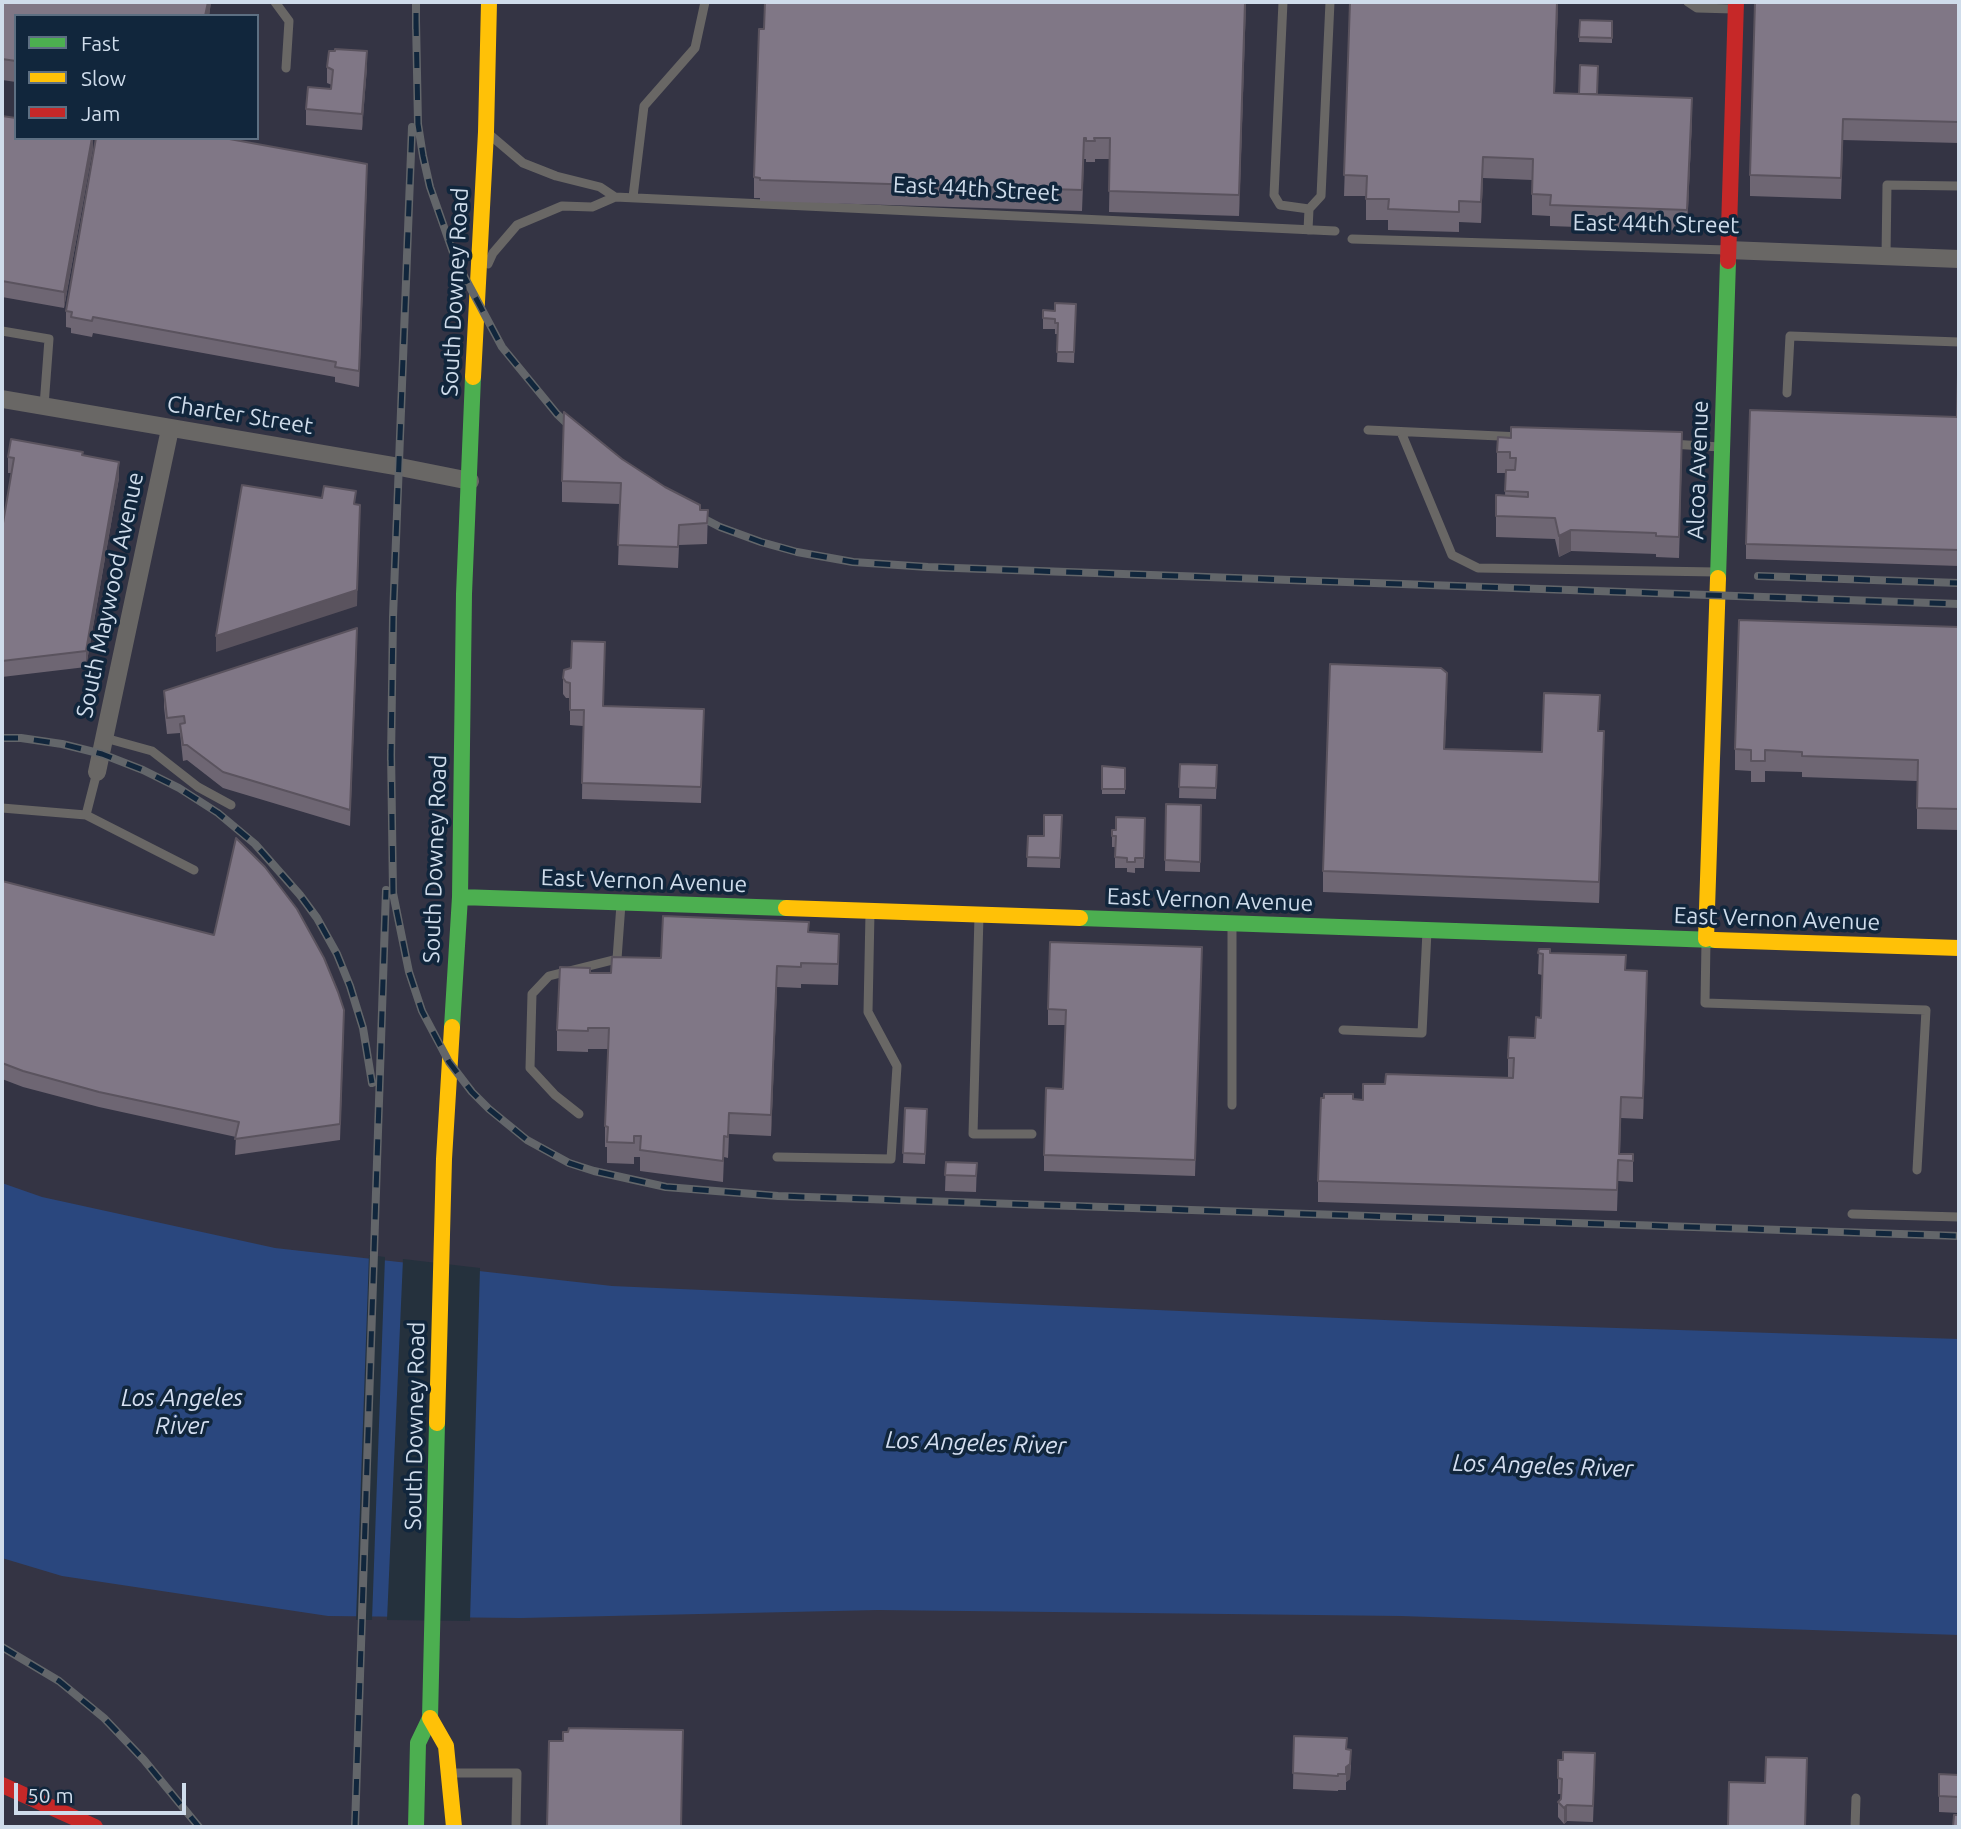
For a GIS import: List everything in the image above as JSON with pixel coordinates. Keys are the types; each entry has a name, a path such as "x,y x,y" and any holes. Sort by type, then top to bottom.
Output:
{"street":[{"name":"South Downey Road","path":"415,1827 418,1743 430,1718 444,1159 460,897 464,594 486,132 489,2"},
{"name":"Alcoa Avenue","path":"1706,939 1736,6"},
{"name":"East 44th Street","path":"1728,250 1959,260"},
{"name":"Charter Street","path":"2,399 470,481"},
{"name":"South Maywood Avenue","path":"97,772 170,429"},
{"name":"East Vernon Avenue","path":"460,897 1959,948"},
{"name":"South Downey Road","path":"430,1718 446,1746 454,1827"},
{"path":"2,1785 95,1827"}],"lane":[{"path":"275,2 289,21 286,68"},
{"path":"633,197 644,106 695,48 705,2"},
{"path":"1283,2 1274,195 1280,205 1309,209"},
{"path":"1308,230 1309,209 1321,196 1330,2"},
{"path":"1688,2 1697,8 1736,6"},
{"name":"East 44th Street","path":"486,132 523,163 556,176 600,187 615,197"},
{"path":"1886,256 1887,185 1959,186"},
{"name":"East 44th Street","path":"478,284 493,253 517,225 562,206 592,207 615,197 1335,231"},
{"name":"East 44th Street","path":"1352,239 1728,250"},
{"path":"2,331 49,339 44,406"},
{"path":"1787,393 1790,336 1959,342"},
{"path":"1368,430 1527,438"},
{"path":"1401,432 1452,555 1478,568 1718,572"},
{"path":"1666,444 1722,447"},
{"path":"104,737 152,751 198,787 231,805"},
{"path":"86,814 97,772"},
{"path":"2,808 86,814 194,870"},
{"path":"579,1114 555,1095 530,1068 533,994 549,976 617,959 621,903"},
{"path":"778,1157 891,1159 897,1066 868,1012 870,911"},
{"path":"979,915 973,1134 1032,1134"},
{"path":"1232,923 1232,1105"},
{"path":"1343,1030 1422,1032 1427,930"},
{"path":"1706,939 1705,1003 1926,1010 1917,1170"},
{"path":"1852,1214 1959,1217"},
{"path":"448,1773 517,1773 516,1827"},
{"path":"1855,1827 1856,1798"}],"shaded area":[{"path":"2,2 1959,2 1959,1827 2,1827"}],"water":[{"name":"Los Angeles River","path":"2,1183 42,1197 275,1248 612,1286 1430,1322 1959,1339 1959,1635 1401,1616 878,1610 521,1618 328,1616 62,1576 2,1558"}],"pier":[{"path":"369,1255 385,1257 372,1620 356,1620"},
{"path":"403,1259 480,1268 470,1621 387,1620"}],"building":[{"path":"2,2 208,2 205,14 14,14 14,61 2,59"},
{"path":"765,2 1245,2 1239,195 1109,191 1110,138 1086,141 1084,138 1082,190 760,180 754,177 759,29 764,29"},
{"path":"1350,2 1557,2 1554,93 1692,98 1687,210 1550,205 1551,195 1532,194 1533,159 1483,157 1481,202 1459,201 1459,212 1388,209 1389,199 1366,199 1367,176 1344,175"},
{"path":"1755,2 1959,2 1959,122 1843,119 1841,178 1750,175"},
{"path":"1580,20 1612,21 1612,38 1579,37"},
{"path":"329,51 367,51 362,114 306,109 308,87 331,89 333,70 327,67"},
{"path":"1580,65 1598,66 1597,94 1579,94"},
{"path":"2,116 14,118 14,140 92,140 64,292 2,281"},
{"path":"96,140 235,140 367,164 359,371 335,367 336,362 93,317 92,321 71,317 72,312 66,311"},
{"path":"1055,303 1076,304 1074,352 1057,352 1058,323 1055,323 1055,319 1043,318 1043,310 1055,311"},
{"path":"1958,374 1959,550 1746,544 1750,410 1957,417"},
{"path":"564,412 622,459 665,487 700,505 700,510 708,510 707,523 679,525 678,547 618,545 621,483 562,481"},
{"path":"1511,427 1682,432 1679,537 1656,536 1656,533 1571,530 1559,536 1555,518 1496,516 1496,495 1528,497 1528,492 1505,491 1506,470 1515,470 1516,458 1510,458 1510,452 1497,452 1498,437 1511,438"},
{"path":"11,439 83,452 82,455 119,462 86,651 2,661 2,529 14,458 8,457"},
{"path":"242,485 322,498 324,486 356,491 354,504 360,505 357,590 216,636"},
{"path":"1739,620 1959,627 1959,809 1917,808 1918,760 1802,756 1802,752 1765,750 1765,761 1751,761 1751,750 1735,749"},
{"path":"357,628 350,810 223,772 187,745 183,745 180,724 185,723 184,716 167,718 164,691"},
{"path":"572,641 605,642 603,706 704,709 701,787 582,783 584,710 570,710 570,683 563,678 564,670 571,668"},
{"path":"1330,664 1441,668 1447,673 1444,749 1542,752 1544,693 1600,695 1598,731 1604,731 1599,882 1323,871"},
{"path":"1180,764 1217,765 1216,788 1179,787"},
{"path":"1102,766 1125,768 1125,789 1102,789"},
{"path":"1166,804 1201,805 1200,862 1165,860"},
{"path":"1044,815 1062,815 1060,858 1027,857 1028,836 1044,836"},
{"path":"1116,817 1145,818 1144,858 1127,862 1127,858 1115,857 1116,836 1112,836 1112,830 1116,830"},
{"path":"236,838 265,867 297,909 324,958 338,992 344,1010 340,1124 235,1139 239,1122 99,1092 2,1063 2,881 214,935"},
{"path":"663,916 809,922 808,932 839,934 838,964 801,963 801,967 777,966 771,1115 729,1113 728,1137 724,1136 723,1161 640,1150 641,1136 634,1136 634,1143 607,1142 608,1127 605,1126 609,1028 588,1028 588,1031 557,1030 560,967 590,968 590,973 611,973 612,957 661,958"},
{"path":"1050,942 1202,947 1195,1160 1044,1155 1046,1088 1063,1089 1066,1010 1048,1009"},
{"path":"1539,949 1550,949 1550,953 1626,955 1625,970 1647,971 1643,1098 1621,1097 1619,1154 1633,1154 1633,1161 1618,1160 1617,1190 1318,1181 1321,1098 1324,1098 1324,1094 1353,1094 1353,1099 1363,1100 1363,1084 1385,1084 1386,1074 1513,1078 1514,1058 1508,1058 1509,1037 1535,1038 1536,1017 1541,1018 1543,954 1538,953"},
{"path":"905,1108 927,1109 925,1154 903,1153"},
{"path":"946,1162 977,1163 976,1176 945,1175"},
{"path":"569,1728 683,1730 681,1827 547,1827 549,1741 563,1741 563,1732 568,1732"},
{"path":"1294,1736 1347,1738 1346,1749 1351,1750 1346,1774 1338,1776 1293,1773"},
{"path":"1563,1752 1595,1753 1593,1806 1567,1805 1564,1808 1558,1802 1561,1799 1562,1779 1558,1778 1558,1760 1563,1760"},
{"path":"1766,1757 1807,1758 1805,1827 1728,1827 1729,1782 1765,1783"},
{"path":"1939,1774 1959,1775 1959,1797 1939,1796"},
{"path":"1954,1815 1959,1815 1959,1827 1953,1827"}],"railway":[{"path":"416,2 416,29"},
{"path":"416,20 418,124 423,156 430,187 456,261 502,347 557,414 579,435"},
{"path":"391,760 393,617 412,127"},
{"path":"691,512 720,527 761,542 797,552 853,562 928,567 1959,604"},
{"path":"1758,576 1959,583"},
{"path":"2,738 62,744 102,754 143,770 179,788 218,813 255,844 300,895 317,918 337,954 363,1028 372,1083"},
{"path":"391,750 393,893 409,972 422,1011 449,1062 489,1109 527,1140 569,1163 594,1171 666,1187 778,1196 1959,1236"},
{"path":"355,1827 386,890"},
{"path":"2,1647 59,1681 104,1718 144,1760 199,1827"}],"traffic: fast":[{"path":"1718,578 1728,261"},
{"path":"452,1027 460,897 464,594 473,377"},
{"path":"460,897 786,908"},
{"path":"1080,918 1715,940"},
{"path":"416,1827 418,1743 430,1718 437,1423"}],"traffic: slow":[{"path":"473,377 486,132 489,2"},
{"path":"1706,939 1718,578"},
{"path":"786,908 1080,918"},
{"path":"1715,940 1959,948"},
{"path":"437,1423 444,1159 452,1027"},
{"path":"430,1718 446,1746 454,1827"}],"traffic: jam":[{"path":"1728,261 1736,2"},
{"path":"2,1785 95,1827"}]}
